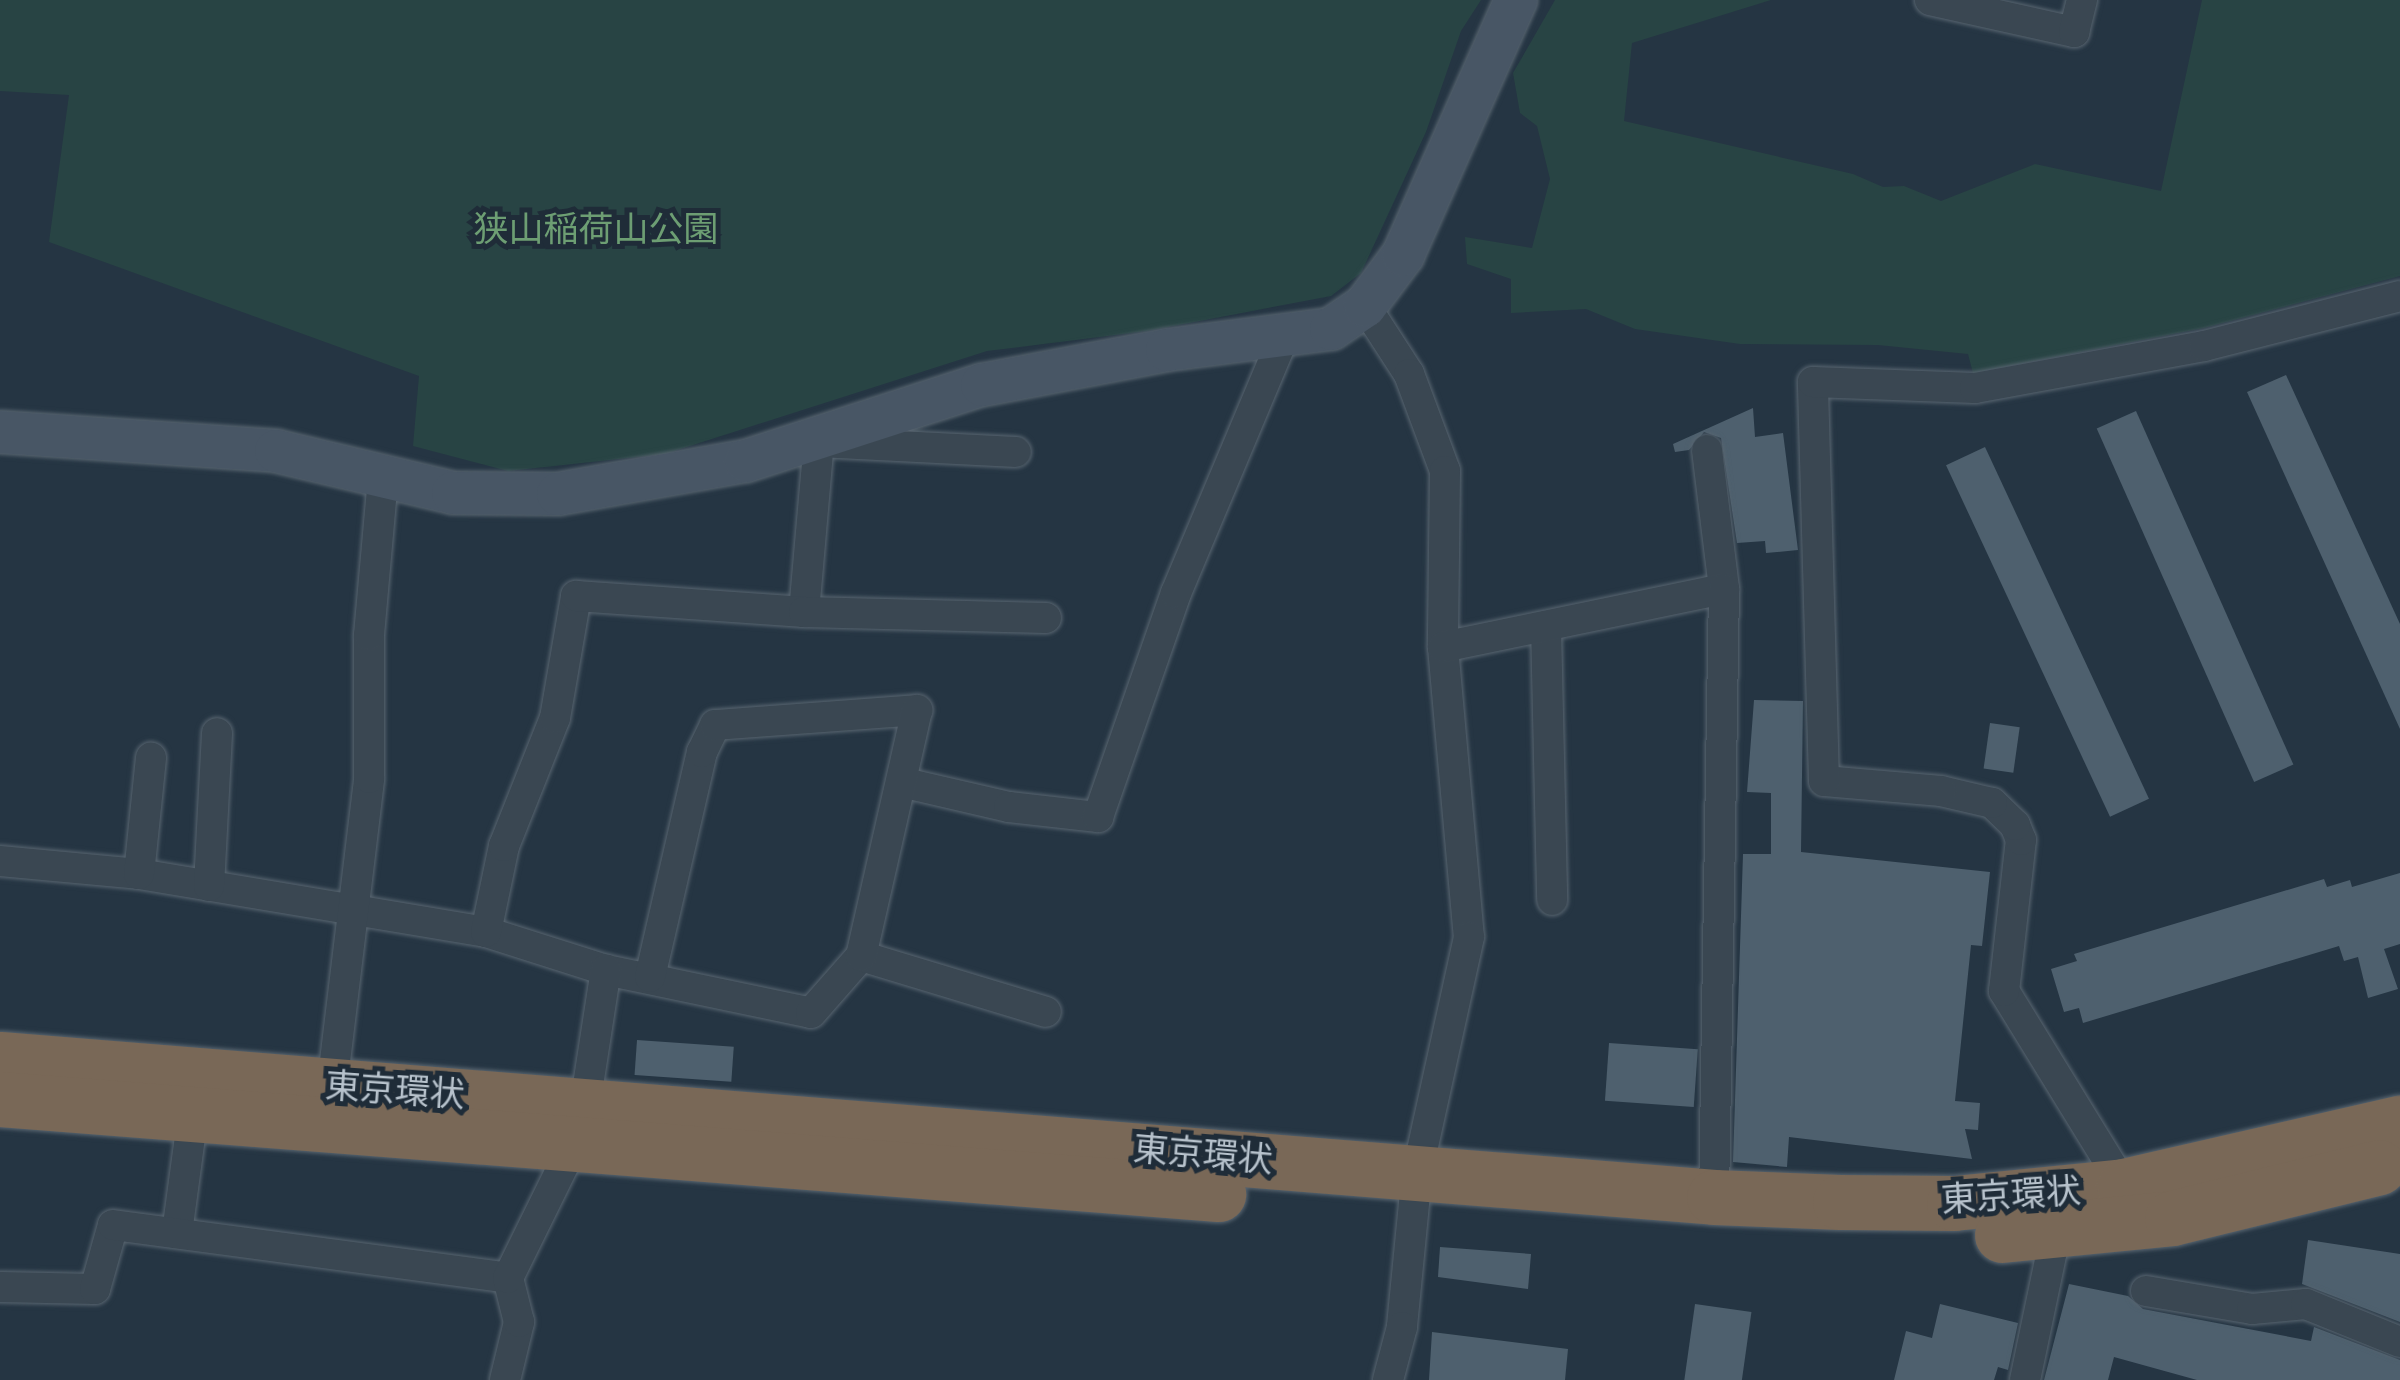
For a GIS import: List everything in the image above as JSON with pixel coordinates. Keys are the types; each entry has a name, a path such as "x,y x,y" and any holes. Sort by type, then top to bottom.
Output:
{"highway":[{"name":"東京環状","path":"0,1058 332,1086 578,1127"},
{"name":"東京環状","path":"0,1099 193,1115 578,1127 1415,1191 1760,1236 2056,1232 2172,1218 2400,1162"},
{"name":"東京環状","path":"1415,1191 1954,1202 2124,1186 2400,1123"}],"street":[{"path":"0,432 276,451 453,493 558,494 818,442 982,385 1167,350 1283,339 1331,329 1365,306 1403,255 1516,0"},
{"path":"1930,0 2074,32 2082,0"},
{"path":"2124,1186 2004,992 2021,840 2016,825 1992,804 1941,791 1824,781 1813,382 1974,388 2204,346 2400,296"},
{"path":"1365,306 1409,374 1445,471 1443,647 1469,937 1415,1191 1402,1327 1388,1380"},
{"path":"904,782 1009,807 1098,817 1176,593 1283,339"},
{"path":"818,442 860,449 1016,452"},
{"path":"804,612 818,442"},
{"path":"1707,450 1724,589 1714,1197"},
{"path":"332,1086 358,911 382,477"},
{"path":"1443,647 1724,589"},
{"path":"486,932 504,846 555,718 576,596 804,612 1046,618"},
{"path":"1546,626 1552,900"},
{"path":"0,862 140,874 486,932 606,970 811,1013 862,956 904,782 917,710 715,725 702,752 650,977"},
{"path":"209,886 217,734"},
{"path":"140,874 150,758"},
{"path":"862,956 1046,1012"},
{"path":"505,1380 518,1322 508,1278 578,1127 606,970"},
{"path":"178,1233 193,1115"},
{"path":"0,1288 95,1289 113,1225 508,1278"},
{"path":"2025,1380 2056,1232"},
{"path":"2146,1291 2252,1309 2306,1304 2400,1342"}],"green space":[{"name":"狭山稲荷山公園","path":"0,0 1481,0 1461,31 1426,132 1361,273 1331,296 1147,331 987,351 665,454 508,471 413,446 419,376 49,242 69,95 0,91"},
{"path":"1555,0 1771,0 1632,43 1624,121 1853,174 1883,187 1904,186 1941,201 2035,164 2161,191 2202,0 2400,0 2400,276 2204,328 1973,373 1968,354 1878,345 1740,344 1635,329 1586,309 1511,313 1511,279 1467,264 1465,237 1532,248 1550,179 1537,126 1520,113 1513,73"}],"building":[{"path":"2286,375 2400,624 2400,729 2247,392"},
{"path":"1753,408 1755,437 1783,433 1798,550 1766,553 1765,541 1737,543 1721,438 1704,432 1689,450 1675,452 1673,444"},
{"path":"2136,411 2293,765 2254,782 2097,428"},
{"path":"1985,447 2149,799 2110,817 1946,465"},
{"path":"1754,700 1803,701 1801,852 1990,872 1982,946 1971,945 1955,1101 1980,1103 1978,1130 1965,1129 1972,1159 1789,1137 1787,1167 1733,1162 1743,854 1771,854 1771,793 1747,792"},
{"path":"1990,723 2020,727 2013,773 1984,769"},
{"path":"2400,873 2400,944 2384,949 2398,989 2368,998 2358,957 2344,961 2339,946 2083,1023 2079,1008 2064,1012 2051,969 2077,961 2074,954 2324,879 2327,887 2350,880 2352,887"},
{"path":"637,1040 734,1047 731,1082 635,1075"},
{"path":"1609,1043 1698,1049 1694,1107 1605,1101"},
{"path":"2308,1240 2400,1254 2400,1322 2302,1284"},
{"path":"1440,1247 1531,1254 1528,1289 1438,1277"},
{"path":"2069,1284 2128,1296 2143,1309 2311,1341 2314,1327 2400,1360 2400,1380 2197,1380 2114,1357 2108,1380 2044,1380"},
{"path":"1695,1304 1751,1312 1742,1380 1684,1380"},
{"path":"1940,1304 2018,1323 2008,1370 1998,1367 1994,1380 1894,1380 1906,1331 1932,1338"},
{"path":"1432,1332 1568,1349 1565,1380 1429,1380"}]}
